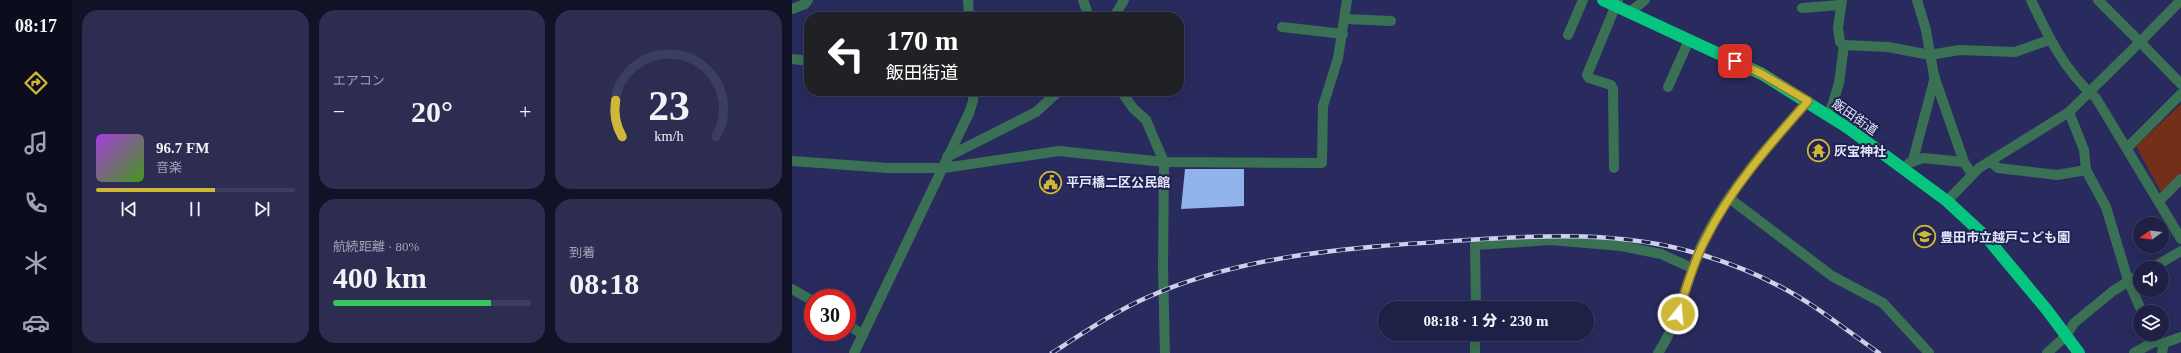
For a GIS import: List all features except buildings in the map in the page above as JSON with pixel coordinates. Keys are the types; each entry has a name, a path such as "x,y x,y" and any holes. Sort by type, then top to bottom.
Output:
{"highway":[{"name":"飯田街道","path":"1603,0 1617,3 1630,12 1762,74 1808,101 1947,201 1987,238 2047,310 2076,351"}],"street":[{"path":"792,9 805,4 808,0"},
{"path":"968,0 968,12"},
{"path":"1083,0 1087,12"},
{"path":"1117,12 1124,0"},
{"path":"792,161 888,168 944,168 1059,151 1164,162 1322,163 1322,106 1338,58 1346,18 1347,0"},
{"path":"1568,35 1583,0"},
{"path":"1630,12 1646,0"},
{"path":"1917,0 1935,77 1964,162 1972,174"},
{"path":"2030,0 2049,40 2058,55 2089,92 2096,98 2128,147 2181,239"},
{"path":"2098,0 2181,84"},
{"path":"1947,201 1972,174 1990,161 2069,112 2181,0"},
{"path":"1614,168 1613,89 1611,85 1589,78 1587,75 1617,3"},
{"path":"1802,8 1841,3 1838,28 1840,42 1844,45 1888,47 1930,55 1959,50 2015,52 2049,40"},
{"path":"1346,18 1391,21"},
{"path":"1282,27 1343,34"},
{"path":"1668,87 1689,40"},
{"path":"1829,116 1840,83 1844,45"},
{"path":"792,59 804,60"},
{"path":"1913,160 1935,77"},
{"path":"2128,147 2181,94"},
{"path":"854,353 944,168 947,157 969,113 973,96"},
{"path":"947,157 1036,112 1054,96"},
{"path":"1125,96 1133,108 1146,120 1164,162 1165,353"},
{"path":"1658,353 1678,314 1692,268 1704,241 1729,198 1808,101"},
{"path":"2069,112 2084,150 2086,170 2106,207 2128,280 2139,305"},
{"path":"1903,169 1913,160 1923,158 1964,162"},
{"path":"1990,161 1998,168 2057,175 2086,170"},
{"path":"2159,201 2181,179"},
{"path":"1729,198 1832,276 1884,303 1929,353"},
{"path":"1476,301 1475,245 1551,240 1621,246 1661,254 1692,268"},
{"path":"2164,261 2181,251"},
{"path":"2047,353 2066,336 2074,323 2133,278"},
{"path":"792,289 804,296"},
{"path":"856,330 863,335"},
{"path":"2134,353 2158,343 2181,337"},
{"path":"1475,353 1476,341"}],"shaded area":[{"path":"2181,104 2181,173 2161,192 2136,146"}],"railway":[{"path":"1052,353 1099,323 1148,297 1186,282 1264,261 1386,246 1467,240 1555,236 1584,236 1642,241 1699,254 1730,264 1761,277 1794,294 1879,353"}],"place":[{"name":"灰宝神社","path":"1818,151"},
{"name":"平戸橋二区公民館","path":"1050,182"},
{"name":"豊田市立越戸こども園","path":"1925,237"}],"route":[{"path":"1678,314 1692,268 1716,219 1729,198 1808,101 1762,74 1735,61"}]}
